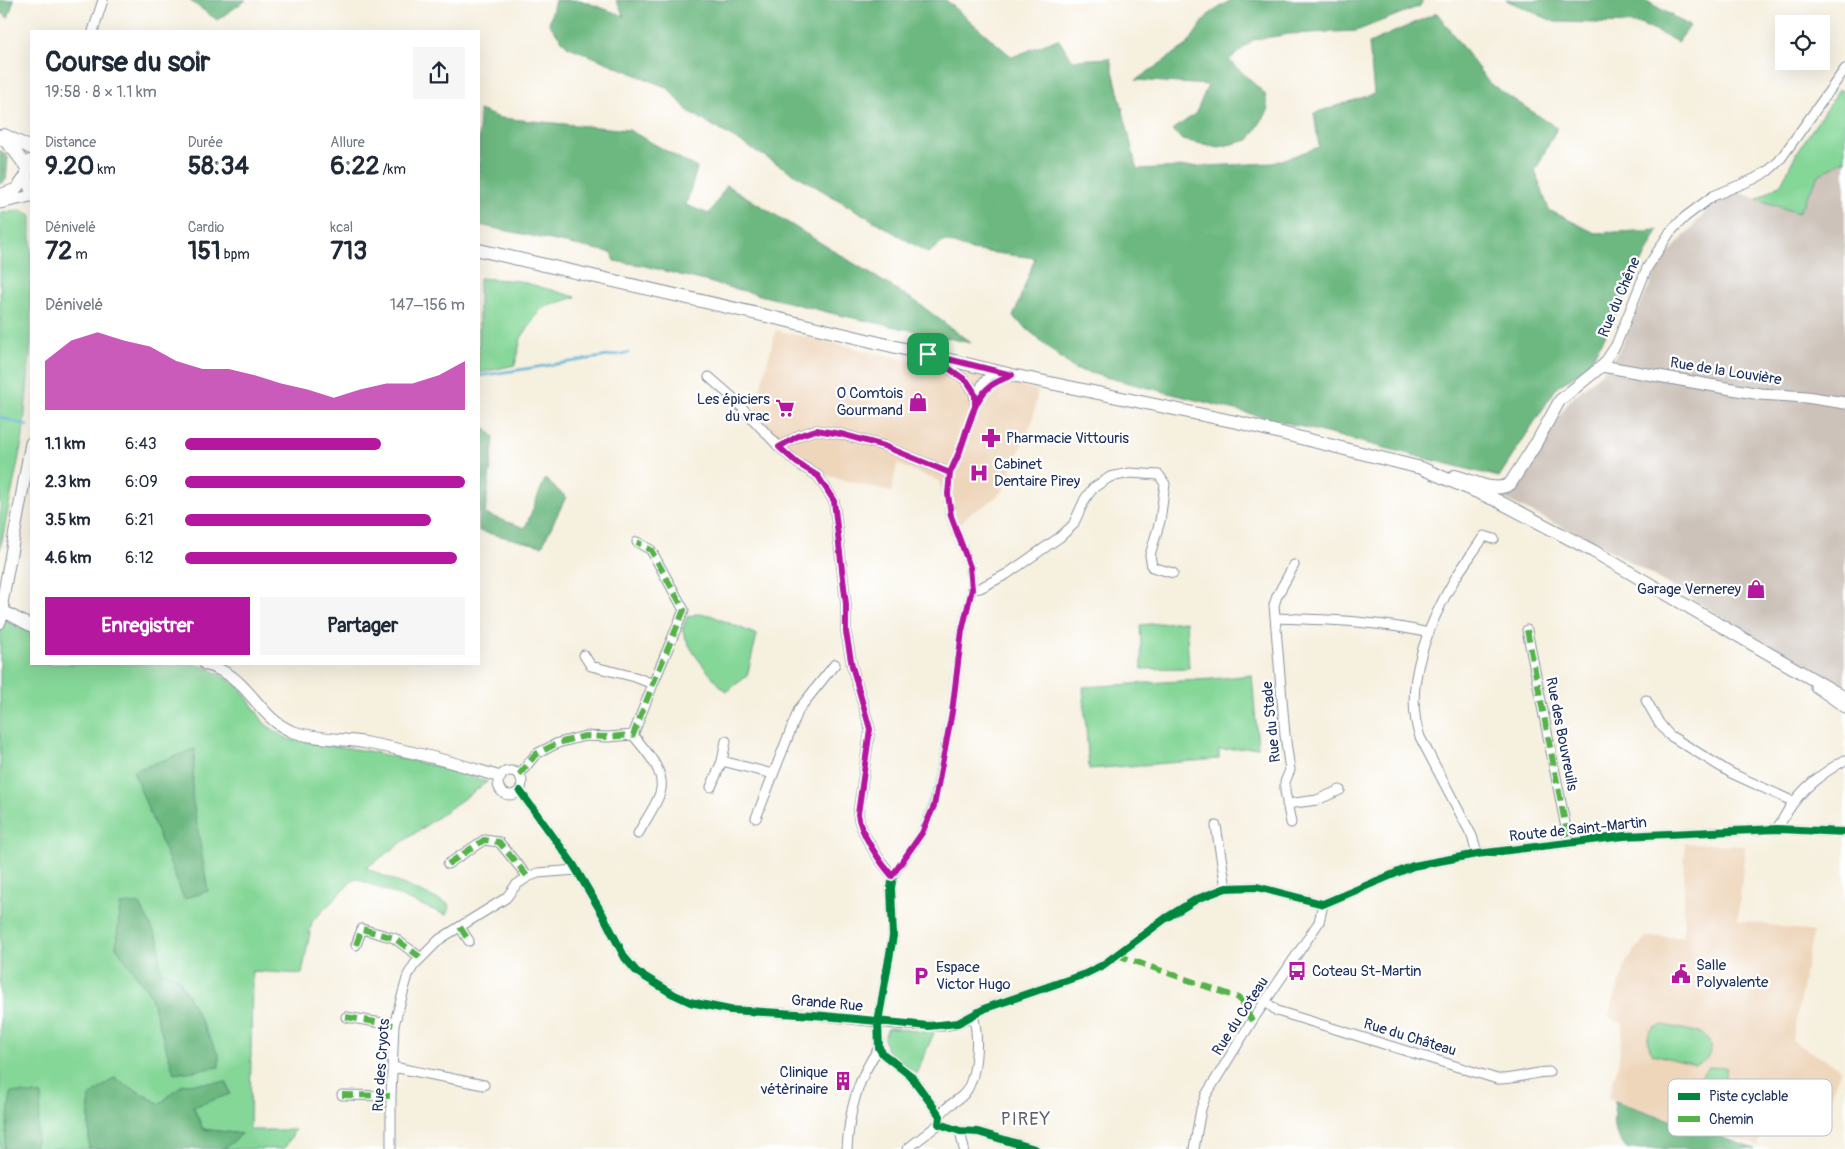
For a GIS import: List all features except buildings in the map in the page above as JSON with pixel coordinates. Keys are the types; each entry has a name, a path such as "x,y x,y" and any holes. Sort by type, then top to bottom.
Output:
{"main road":[{"path":"0,132 30,147"},
{"path":"0,136 28,168 30,183"},
{"path":"480,250 1012,375 1242,423 1465,478 1493,488 1504,488 1510,484 1535,445"},
{"path":"1421,468 1498,501 1584,547 1845,698"}],"street":[{"path":"93,30 103,0"},
{"name":"Rue du Chêne","path":"1535,445 1560,400 1602,366 1616,345 1646,268 1670,232 1685,217 1713,196 1768,172 1779,161 1845,69"},
{"path":"0,195 16,189 28,168"},
{"path":"0,204 30,196"},
{"path":"928,354 967,381 973,390 976,405"},
{"name":"Rue de la Louvière","path":"1602,366 1760,394 1806,397 1845,403"},
{"path":"847,1149 849,1121 855,1095 879,1048 878,1022 893,936 892,876 922,833 934,806 952,712 962,631 972,589 970,567 951,516 948,494 950,473 959,454 983,384 995,370"},
{"path":"976,405 987,389 994,383 1012,375"},
{"path":"709,377 732,397 779,447 797,463 818,476 834,501 846,604 846,632 852,666 870,729 858,820 892,876"},
{"path":"779,447 800,435 816,430 841,434 884,446 950,473"},
{"path":"0,624 5,612 2,603 30,449"},
{"path":"972,589 980,588 1007,574 1060,537 1073,525 1085,499 1094,488 1110,477 1130,473 1159,475 1165,484 1160,521 1150,555 1152,567 1173,573"},
{"path":"1477,854 1472,836 1420,737 1414,709 1415,681 1430,634 1456,576 1484,536 1494,539"},
{"path":"633,735 684,610 651,550 637,542"},
{"name":"Rue du Stade","path":"1291,823 1285,790 1285,782 1290,770 1285,735 1274,605 1294,565"},
{"path":"5,612 30,625"},
{"path":"1276,618 1332,620 1418,630 1430,634"},
{"name":"Rue des Bouvreuils","path":"1527,630 1569,843"},
{"path":"1764,651 1845,708"},
{"path":"584,655 591,666 635,677 653,684"},
{"path":"756,818 799,709 835,664"},
{"path":"208,665 220,669 238,681 271,719 290,730 311,736 348,739 397,748 500,777 509,772 518,775 522,784 520,791 513,795 505,794 498,785 500,777"},
{"path":"1646,700 1659,723 1669,735 1731,773 1794,802"},
{"path":"518,775 536,754 558,744 585,736 633,735"},
{"path":"633,735 654,762 659,774 661,792 638,834"},
{"path":"711,787 722,761 726,742"},
{"path":"1778,829 1805,788 1825,771 1845,760"},
{"path":"722,761 773,774"},
{"path":"1287,804 1317,800 1340,790"},
{"name":"Grande Rue","path":"520,791 576,870 603,915 625,958 637,972 672,994 690,1002 730,1010 814,1015 905,1025 943,1026 958,1023 986,1008 1085,974 1103,965 1166,918 1197,899 1226,888 1257,887 1323,904"},
{"path":"1216,826 1226,888"},
{"name":"Route de Saint-Martin","path":"1323,904 1413,866 1477,854 1624,836 1778,829 1845,832"},
{"path":"448,864 484,840 499,842 528,877"},
{"name":"Rue des Cryots","path":"391,1149 394,1025 408,975 420,957 440,939 506,898 516,885 528,877 538,873 576,870"},
{"name":"Rue du Coteau","path":"1194,1149 1201,1109 1206,1095 1319,922 1323,904"},
{"path":"460,927 469,941"},
{"path":"356,945 362,929 394,938 420,957"},
{"name":"Rue du Château","path":"1266,1002 1276,1011 1497,1079 1519,1078 1538,1072 1549,1072"},
{"path":"907,1149 940,1120 944,1109 962,1096 968,1088 976,1056 977,1032 973,1016"},
{"path":"346,1017 394,1025"},
{"path":"879,1048 883,1054 911,1076 940,1120 960,1131 978,1132 1030,1148"},
{"path":"393,1066 484,1085"},
{"path":"342,1095 391,1096"},
{"path":"960,1131 964,1149"}],"shaded area":[{"path":"1843,160 1845,162 1845,690 1617,554 1503,498 1512,489 1569,401 1600,374 1619,351 1660,263 1714,203 1738,192 1798,213 1819,175"},
{"path":"776,330 1038,390 1033,419 1002,492 987,504 969,514 951,535 939,481 897,464 891,492 826,475 798,456 753,415"},
{"path":"1685,843 1745,846 1738,920 1813,932 1792,1041 1841,1069 1832,1092 1832,1079 1668,1079 1668,1118 1608,1099 1618,1064 1623,1024 1608,1017 1627,961 1646,937 1683,937"},
{"path":"1726,1136 1761,1136 1758,1146"}],"green space":[{"path":"0,0 14,0 8,18 0,11"},
{"path":"189,0 246,0 217,20"},
{"path":"555,0 580,0 624,16 616,0 946,0 1012,57 1058,39 1073,60 1110,58 1137,169 1273,163 1319,147 1314,113 1374,94 1369,43 1437,13 1489,83 1557,128 1535,171 1549,210 1595,233 1658,230 1603,340 1587,367 1557,387 1499,477 1074,369 1013,317 1035,258 971,250 945,241 928,253 688,111 668,88 567,46 549,24"},
{"path":"1231,0 1423,0 1420,6 1356,31 1289,34 1253,40 1229,60 1265,94 1268,111 1249,140 1219,147 1182,140 1173,130 1196,113 1208,85 1136,80 1187,45 1208,15"},
{"path":"1506,0 1645,0 1690,26 1678,42 1640,24 1555,22"},
{"path":"1839,90 1845,92 1845,162 1843,160 1819,175 1798,213 1757,199 1781,184 1797,152"},
{"path":"480,110 500,118 629,130 697,168 686,205 709,214 727,185 918,303 971,343 835,314 641,265 614,261 613,253 480,225"},
{"path":"0,150 8,157 6,180 0,184"},
{"path":"21,210 30,214 30,355 23,437 0,550 0,213"},
{"path":"480,278 519,281 576,297 542,308 521,338 515,365 480,373"},
{"path":"484,426 494,437 485,514 525,528 545,479 566,497 542,546 480,531 480,427"},
{"path":"696,614 710,615 757,635 747,676 726,692 707,670 685,638 682,629 687,617"},
{"path":"0,616 14,626 30,631 30,665 198,665 208,668 239,686 265,724 288,739 368,751 457,771 487,782 366,868 450,905 446,915 355,878 312,922 302,974 252,971 250,1130 295,1130 284,1149 224,1149 241,1134 203,1129 193,1106 230,1094 183,1084 160,1104 114,1078 89,1098 89,1149 0,1149"},
{"path":"1186,621 1189,668 1142,669 1140,625"},
{"path":"1252,675 1258,747 1219,750 1219,759 1089,769 1083,687"},
{"path":"195,749 192,795 208,891 184,899 133,771"},
{"path":"139,903 159,941 160,971 178,977 219,1056 219,1067 174,1074 150,994 116,947 120,905"},
{"path":"1664,1025 1701,1033 1709,1041 1709,1055 1702,1063 1696,1065 1653,1054 1648,1044 1648,1035 1653,1028"},
{"path":"888,1028 934,1033 916,1074 887,1051 884,1038"},
{"path":"1708,1067 1727,1068 1724,1079 1699,1079"},
{"path":"114,1078 160,1104 183,1084 227,1082 230,1094 193,1107 203,1129 242,1134 224,1149 89,1149 89,1097"},
{"path":"11,1092 42,1095 35,1149 4,1149"},
{"path":"1615,1101 1668,1119 1668,1136 1717,1136 1755,1149 1628,1149 1615,1132"}],"waterway":[{"path":"480,376 628,353"},
{"path":"0,417 28,426"}],"marked path":[{"path":"779,447 797,463 818,476 834,501 846,604 846,632 852,666 870,729 858,814 862,830 871,847 893,876"},
{"path":"519,775 536,754 558,743 585,736 633,735 684,610 651,550 637,542"},
{"path":"1527,630 1569,843"},
{"path":"448,864 484,840 499,842 528,877"},
{"path":"460,927 469,941"},
{"path":"356,945 362,929 394,938 420,957"},
{"path":"1117,955 1239,998 1252,1021"},
{"path":"346,1017 394,1025"},
{"path":"342,1095 391,1096"}],"cycle path":[{"path":"1012,375 994,383 983,394 975,407 959,454 950,473 948,494 951,516 970,567 972,589 962,631 952,712 933,806 922,833 893,876 891,888 893,936 878,1022 879,1048 883,1054 911,1076 940,1116 939,1124 960,1131 978,1132 1035,1149"},
{"path":"520,791 573,864 603,915 625,958 637,972 673,994 690,1002 730,1010 814,1015 929,1026 958,1023 986,1008 1085,974 1103,965 1166,918 1197,899 1226,888 1257,887 1323,904 1413,866 1477,854 1624,836 1777,829 1845,832"}],"place":[{"name":"O Comtois Gourmand","path":"918,402"},
{"name":"Les épiciers du vrac","path":"785,408"},
{"name":"Pharmacie Vittouris","path":"991,438"},
{"name":"Cabinet Dentaire Pirey","path":"979,473"},
{"name":"Garage Vernerey","path":"1756,589"},
{"name":"Coteau St-Martin","path":"1297,971"},
{"name":"Salle Polyvalente","path":"1681,974"},
{"name":"Espace Victor Hugo","path":"921,976"},
{"name":"Clinique vétèrinaire","path":"843,1081"}],"district":[{"name":"PIREY","path":"1026,1119"}],"route":[{"path":"928,354 967,381 975,396 975,407 959,454 948,481 951,516 970,567 972,589 962,631 952,712 934,806 922,833 892,876 858,820 870,729 852,666 846,632 846,604 834,501 818,476 797,463 779,447 800,435 816,430 841,434 884,446 950,473 959,454 960,450 975,407 983,394 994,383 1012,375 928,354"}]}
